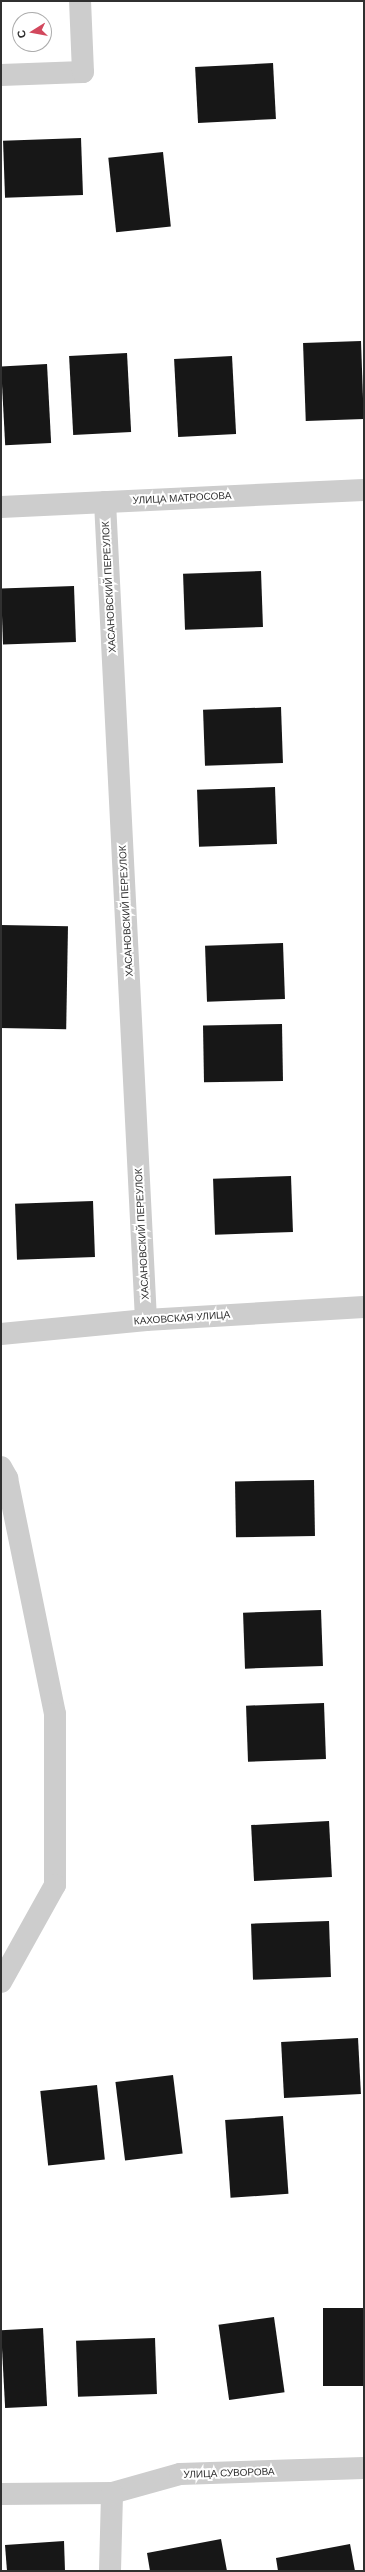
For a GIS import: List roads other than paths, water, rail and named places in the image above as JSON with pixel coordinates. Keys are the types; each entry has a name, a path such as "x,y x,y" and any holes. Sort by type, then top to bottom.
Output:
{"street":[{"path":"1,75 83,72 80,1"},
{"name":"УЛИЦА МАТРОСОВА","path":"1,508 364,490"},
{"name":"ХАСАНОВСКИЙ ПЕРЕУЛОК","path":"105,502 146,1320"},
{"name":"КАХОВСКАЯ УЛИЦА","path":"1,1334 146,1320 364,1307"},
{"path":"1,1467 7,1478 55,1714 55,1885 1,1982"},
{"name":"УЛИЦА СУВОРОВА","path":"1,2494 112,2493 180,2474 364,2468"},
{"path":"110,2571 112,2493"}]}
